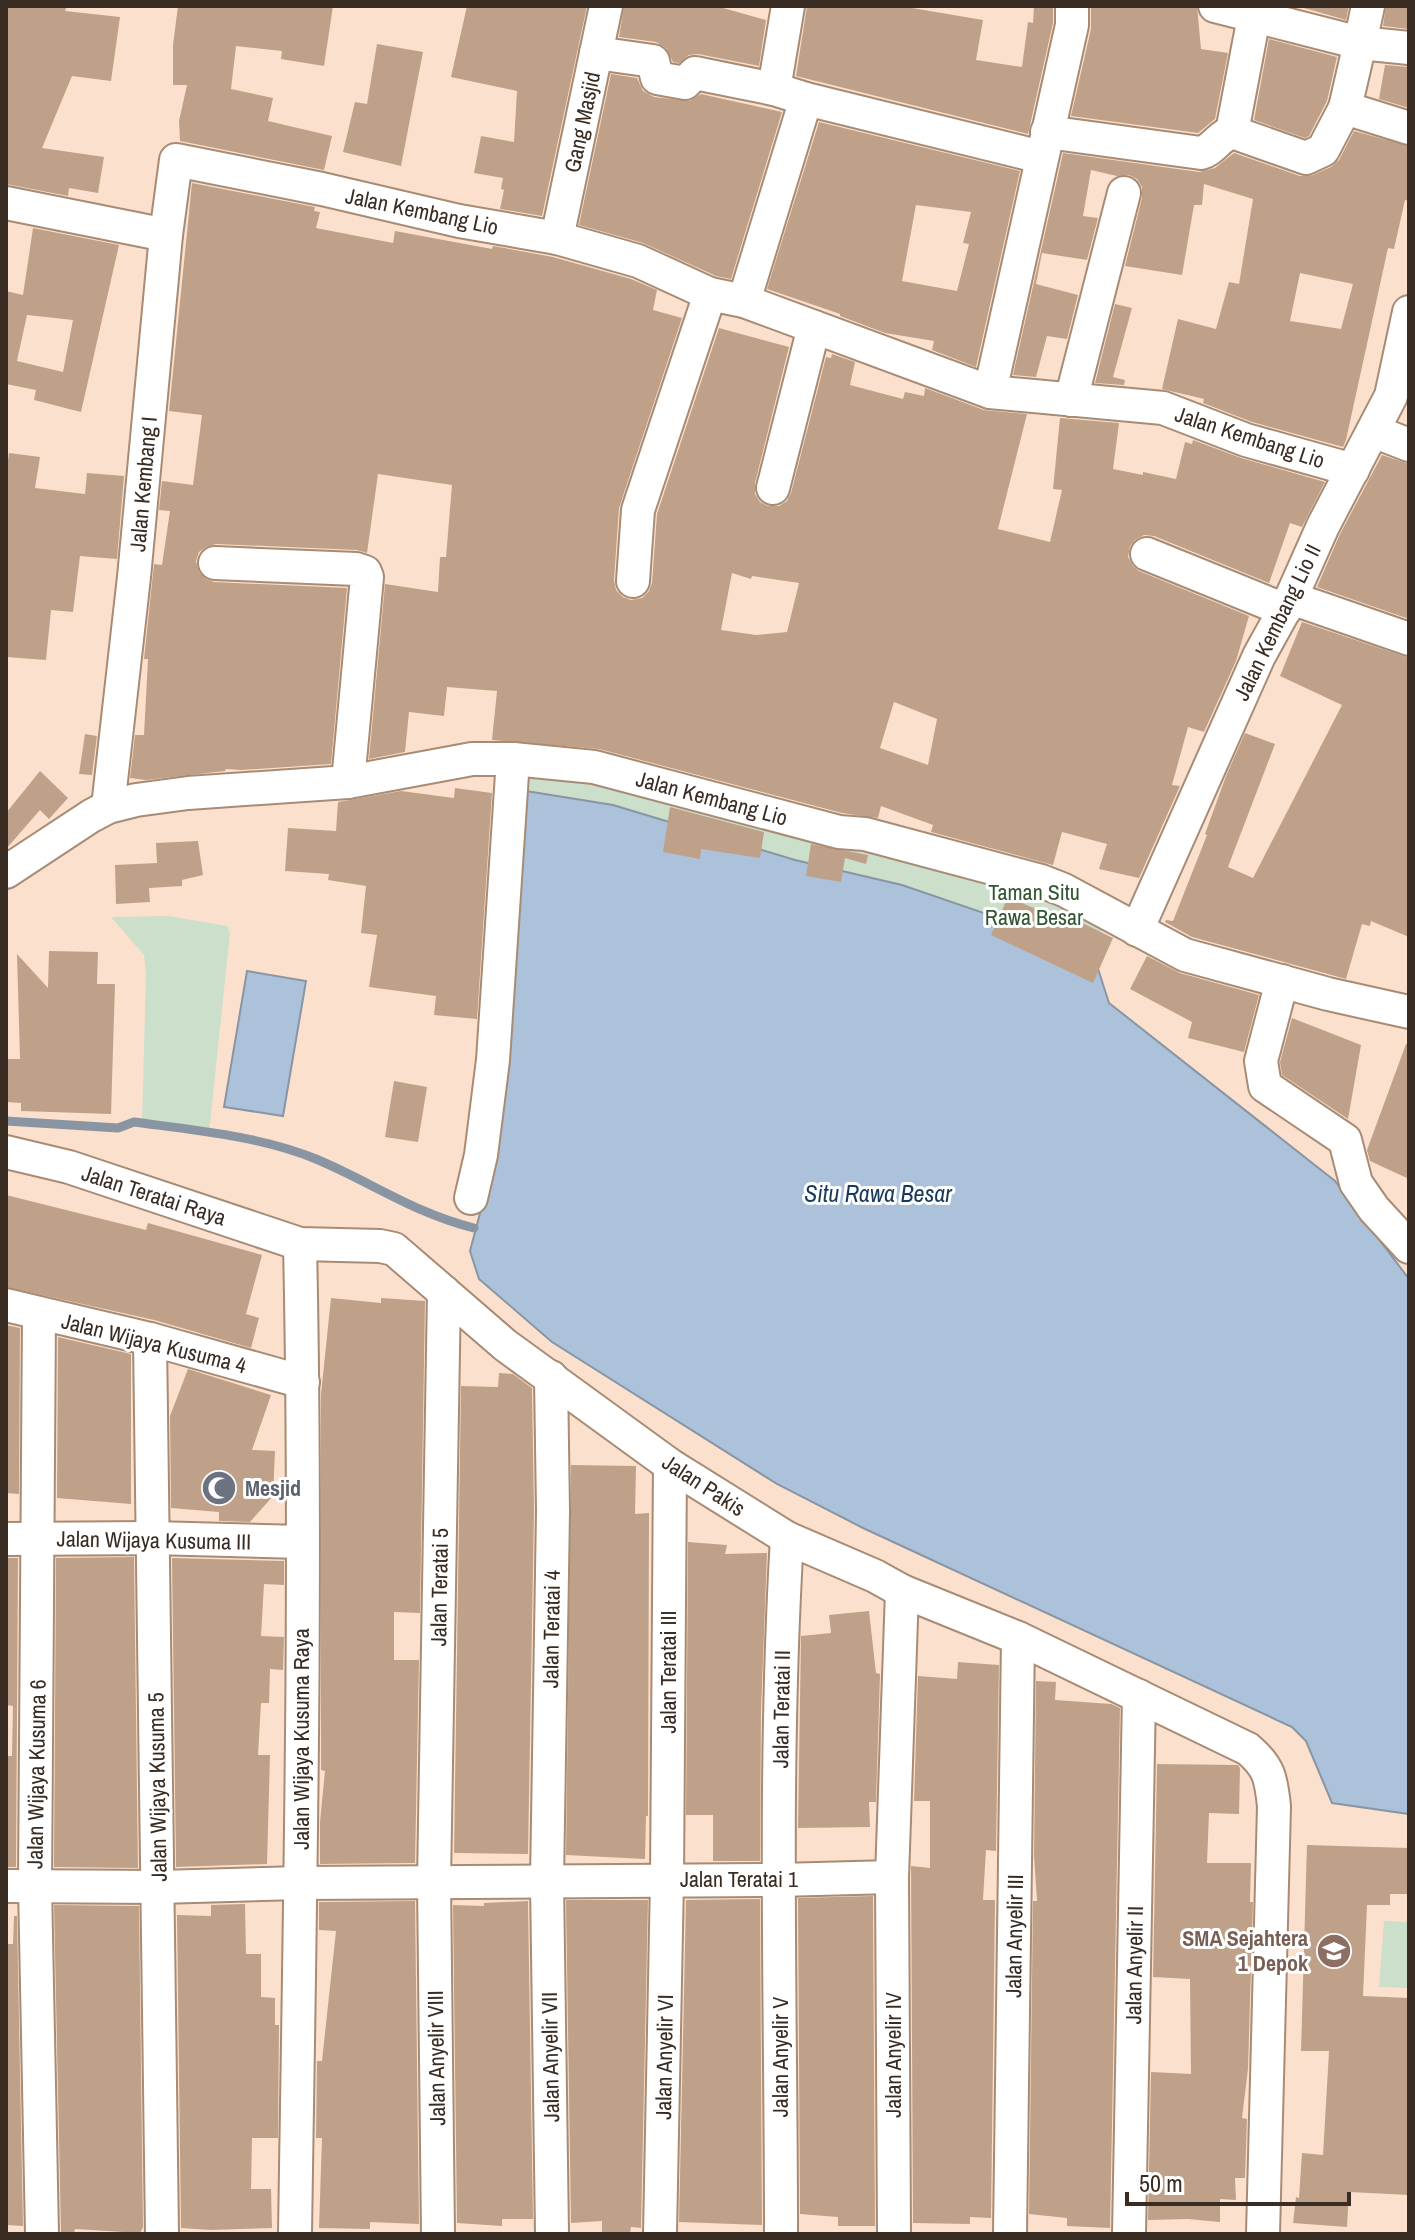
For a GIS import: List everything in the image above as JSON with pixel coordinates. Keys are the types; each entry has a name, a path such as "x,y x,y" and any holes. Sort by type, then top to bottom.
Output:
{"street":[{"name":"Gang Masjid","path":"557,238 606,6"},
{"path":"774,89 788,6"},
{"path":"990,392 1072,25 1072,6"},
{"path":"1215,6 1360,43 1409,48"},
{"path":"596,53 653,61 657,78 685,83 695,73 774,89 806,99 1044,144 1201,153 1232,132 1306,158 1323,150 1345,108 1368,6"},
{"path":"1232,132 1254,17"},
{"path":"744,301 806,99"},
{"path":"1345,108 1409,128"},
{"name":"Jalan Kembang Lio","path":"176,160 322,189 459,221 557,238 638,261 710,294 744,301 990,392 1163,408 1246,440 1353,470"},
{"name":"Jalan Kembang I","path":"108,807 176,160"},
{"path":"1071,400 1124,193"},
{"path":"6,203 166,235"},
{"path":"633,581 638,510 710,294"},
{"name":"Jalan Kembang Lio II","path":"1137,930 1248,680 1391,396 1409,312"},
{"path":"773,488 814,327"},
{"path":"1373,431 1409,445"},
{"path":"1147,554 1288,604 1409,639"},
{"path":"215,563 356,569 365,572 348,782"},
{"name":"Jalan Kembang Lio","path":"6,872 108,807 188,793 348,782 472,759 513,759 594,767 839,832 865,834 1027,876 1064,890 1185,955 1409,1012"},
{"path":"471,1198 481,1155 493,1060 513,759"},
{"path":"1282,981 1261,1061 1265,1086 1345,1140 1356,1183 1374,1209 1409,1247"},
{"name":"Jalan Teratai Raya","path":"6,1152 69,1167 300,1244"},
{"name":"Jalan Pakis","path":"300,1244 394,1249 505,1345 670,1465 787,1538 902,1591 1018,1638 1248,1749 1266,1766 1274,1806 1263,2234"},
{"name":"Jalan Wijaya Kusuma Raya","path":"295,2234 303,1382 300,1244"},
{"name":"Jalan Teratai 5","path":"434,1882 444,1292"},
{"name":"Jalan Wijaya Kusuma 4","path":"6,1305 150,1339 303,1382"},
{"name":"Jalan Wijaya Kusuma 6","path":"39,1315 39,1538 20,1886 42,2234"},
{"name":"Jalan Wijaya Kusuma 5","path":"150,1339 162,2234"},
{"name":"Jalan Teratai 4","path":"547,1881 553,1511 551,1377"},
{"name":"Jalan Teratai III","path":"667,1879 670,1465"},
{"name":"Jalan Wijaya Kusuma III","path":"6,1539 153,1538 302,1542"},
{"name":"Jalan Teratai II","path":"779,1880 787,1538"},
{"path":"892,1877 902,1591"},
{"name":"Jalan Anyelir III","path":"1010,2234 1018,1638"},
{"name":"Jalan Anyelir II","path":"1129,2234 1139,1696"},
{"name":"Jalan Teratai 1","path":"20,1886 159,1887 892,1877"},
{"name":"Jalan Anyelir IV","path":"892,1877 894,2234"},
{"name":"Jalan Anyelir VI","path":"660,2234 667,1879"},
{"name":"Jalan Anyelir V","path":"779,1880 781,2234"},
{"name":"Jalan Anyelir VII","path":"547,1881 552,2234"},
{"name":"Jalan Anyelir VIII","path":"434,1882 438,2234"}],"green space":[{"name":"Taman Situ Rawa Besar","path":"513,759 543,761 1110,915 1092,950 902,885 795,860 711,832 526,791"},
{"path":"169,916 227,926 230,933 209,1133 142,1123 144,955 111,917"},
{"path":"1384,1921 1409,1922 1409,1988 1379,1987"}],"water":[{"name":"Situ Rawa Besar","path":"526,791 613,805 795,860 902,885 1092,950 1109,1003 1335,1181 1409,1279 1409,1814 1332,1803 1306,1741 1292,1727 863,1528 777,1484 552,1342 479,1279 470,1251 483,1202"},
{"path":"247,971 306,981 283,1116 224,1107"}],"building":[{"path":"6,6 67,6 65,11 120,17 111,81 72,76 42,148 104,157 98,193 69,188 68,196 6,184"},
{"path":"178,6 333,6 324,66 281,59 282,51 236,46 231,89 273,98 268,121 332,136 324,170 180,141 179,121 187,85 173,85 173,45"},
{"path":"467,6 587,6 542,216 500,209 503,178 474,173 481,136 514,142 517,91 451,77"},
{"path":"624,6 716,6 766,20 759,66 698,54 689,55 679,63 673,62 666,48 656,42 619,37"},
{"path":"807,6 912,6 983,20 976,60 1022,67 1028,22 1033,23 1034,6 1053,6 1053,23 1028,134 796,76"},
{"path":"1091,6 1197,6 1201,49 1228,53 1215,119 1198,133 1071,116 1091,29"},
{"path":"1297,6 1349,6 1346,20"},
{"path":"1386,6 1409,6 1409,29 1383,26"},
{"path":"1269,39 1337,57 1327,101 1309,136 1305,138 1254,120"},
{"path":"377,44 423,52 401,166 343,152 355,102 367,104"},
{"path":"1385,65 1409,67 1409,108 1379,99"},
{"path":"611,74 637,78 643,91 654,97 690,101 701,94 782,112 731,279 716,276 643,243 579,225"},
{"path":"819,122 1020,171 976,367 932,350 934,341 885,333 767,289","holes":["916,205 971,212 963,243 969,244 957,291 902,281"]},
{"path":"1354,131 1409,146 1409,201 1405,200 1394,249 1388,248 1343,447 1252,422 1203,403 1204,399 1162,389 1178,319 1216,329 1229,282 1239,284 1253,199 1204,184 1202,205 1194,205 1182,275 1125,266 1142,187 1137,179 1129,175 1117,176 1091,170 1083,216 1098,218 1087,260 1042,253 1036,284 1078,295 1067,339 1047,336 1036,377 1013,375 1063,153 1199,172 1215,168 1234,153 1300,176 1313,175 1339,160","holes":["1300,273 1353,284 1341,329 1290,321"]},
{"path":"192,183 315,207 314,211 320,212 316,228 393,243 395,231 492,249 493,246 553,257 631,279 657,290 653,310 682,318 619,508 614,580 616,590 631,600 642,598 652,583 657,514 719,328 789,347 755,483 755,494 760,502 768,506 779,506 787,501 791,493 826,357 831,358 832,354 855,362 850,385 903,399 905,392 924,396 925,388 984,410 1027,414 998,529 1050,542 1062,490 1053,489 1060,418 1119,423 1113,469 1176,479 1185,442 1192,444 1193,440 1241,458 1325,482 1302,527 1290,523 1269,583 1154,536 1144,535 1130,546 1128,557 1139,571 1249,616 1236,661 1204,732 1188,727 1172,785 1180,786 1139,878 1099,869 1107,844 1062,832 1053,865 931,832 933,825 881,806 878,818 842,813 599,749 492,740 497,691 447,687 444,716 409,712 405,752 369,759 385,584 438,592 440,557 446,557 452,485 378,474 367,553 216,544 199,552 196,561 199,572 214,582 347,588 331,764 226,769 146,780 130,778 135,735 144,735 148,659 144,659 154,564 162,565 170,511 159,510 162,481 193,485 202,415 169,411","holes":["732,573 751,579 752,576 799,583 787,632 756,635 721,630","894,702 937,719 928,765 880,748"]},
{"path":"33,228 119,245 81,412 34,400 36,390 6,384 6,291 23,295","holes":["27,315 73,320 63,372 17,361"]},
{"path":"1115,304 1132,308 1113,377 1125,380 1124,385 1095,383"},
{"path":"9,453 40,457 35,488 85,494 87,473 124,476 117,559 80,556 73,612 51,610 46,660 6,657 6,475"},
{"path":"1382,455 1409,464 1409,619 1317,587 1340,534"},
{"path":"1302,622 1409,658 1409,937 1371,921 1370,926 1362,924 1346,979 1192,937 1165,922 1173,921 1245,733 1275,744 1228,867 1253,878 1342,705 1280,676"},
{"path":"85,734 97,736 92,775 79,774"},
{"path":"40,771 68,798 49,819 40,810 6,849 6,813"},
{"path":"455,788 492,793 477,1019 434,1015 436,996 369,987 377,935 361,933 366,886 328,880 329,874 285,871 288,828 336,831 338,802 401,791 454,798"},
{"path":"670,807 764,832 760,858 701,849 700,859 663,852"},
{"path":"198,841 203,875 182,880 182,886 149,888 150,902 116,904 115,865 157,863 156,843"},
{"path":"811,844 868,855 866,864 845,858 841,882 806,876"},
{"path":"1008,897 1059,919 1062,913 1113,938 1093,983 991,935"},
{"path":"49,951 98,952 97,984 115,984 111,1114 21,1111 21,1103 6,1102 6,1059 20,1059 17,954 48,988"},
{"path":"1147,956 1180,973 1259,995 1244,1052 1188,1038 1192,1022 1130,989"},
{"path":"1292,1018 1361,1045 1348,1119 1282,1075 1280,1062"},
{"path":"1406,1044 1409,1044 1409,1179 1370,1161 1367,1150"},
{"path":"394,1081 427,1087 418,1142 385,1137"},
{"path":"6,1195 146,1230 148,1223 262,1255 246,1314 259,1318 251,1348 154,1320 6,1287"},
{"path":"331,1298 381,1303 381,1298 425,1301 420,1613 394,1612 394,1660 419,1660 415,1863 320,1864 325,1771 321,1770 321,1394"},
{"path":"6,1325 20,1328 19,1494 6,1493"},
{"path":"58,1337 131,1354 131,1504 57,1498"},
{"path":"188,1369 271,1395 252,1450 275,1451 273,1496 250,1522 219,1521 219,1512 171,1508 170,1416"},
{"path":"499,1373 513,1374 532,1388 534,1511 528,1854 454,1853 461,1386 498,1387"},
{"path":"571,1465 636,1466 635,1514 649,1513 648,1816 645,1859 566,1855"},
{"path":"688,1542 727,1545 725,1554 767,1553 761,1711 760,1861 713,1861 713,1815 686,1815"},
{"path":"134,1557 138,1868 54,1867 56,1558"},
{"path":"6,1558 18,1558 16,1867 6,1867 6,1756 12,1756 13,1706 6,1705"},
{"path":"172,1558 284,1561 284,1585 264,1584 261,1636 284,1637 283,1670 270,1669 269,1703 261,1703 258,1755 270,1755 267,1864 176,1867"},
{"path":"869,1611 876,1673 880,1674 876,1802 869,1802 870,1827 798,1828 801,1636 831,1633 829,1615"},
{"path":"958,1662 999,1665 996,1851 986,1850 983,1900 995,1900 991,2218 970,2217 970,2224 913,2223 911,1866 930,1868 930,1801 914,1801 918,1676 957,1679"},
{"path":"1036,1681 1056,1682 1055,1700 1111,1704 1120,1708 1110,2228 1067,2226 1067,2218 1029,2214 1033,1901 1037,1901 1034,1855"},
{"path":"1157,1764 1238,1765 1240,1768 1239,1814 1209,1813 1207,1863 1251,1863 1250,1902 1253,1902 1248,2069 1242,2118 1247,2119 1245,2178 1235,2178 1236,2200 1220,2199 1220,2222 1148,2220 1151,2072 1191,2074 1190,1979 1153,1977"},
{"path":"1307,1845 1409,1848 1409,1894 1390,1894 1390,1905 1367,1905 1363,1996 1409,1998 1409,2195 1349,2192 1347,2227 1293,2223 1296,2197 1299,2198 1302,2153 1323,2155 1329,2051 1301,2051"},
{"path":"873,1896 875,2226 838,2226 838,2217 800,2214 798,1898"},
{"path":"760,1899 762,2225 679,2222 686,1900"},
{"path":"566,1900 648,1900 641,2228 631,2227 630,2234 602,2234 602,2221 571,2223"},
{"path":"415,1901 419,2224 370,2222 370,2229 319,2228 322,2138 316,2138 317,2061 322,2061 336,1931 319,1930 319,1902"},
{"path":"528,1901 533,2219 502,2219 502,2226 457,2223 453,1905 484,1906 484,1903"},
{"path":"245,1904 246,1954 261,1954 261,1997 275,1998 275,2025 279,2025 278,2138 252,2138 251,2189 271,2189 272,2228 181,2228 177,1915 211,1916 211,1905"},
{"path":"54,1905 139,1906 143,2227 140,2233 75,2229 74,2233 61,2232"},
{"path":"14,1916 17,1916 23,2226 6,2225 6,1944 13,1944"}],"waterway":[{"path":"6,1121 118,1128 134,1122 250,1139 316,1159 412,1206 474,1228"}],"place":[{"name":"Mesjid","path":"219,1488"},
{"name":"SMA Sejahtera 1 Depok","path":"1334,1951"}]}
